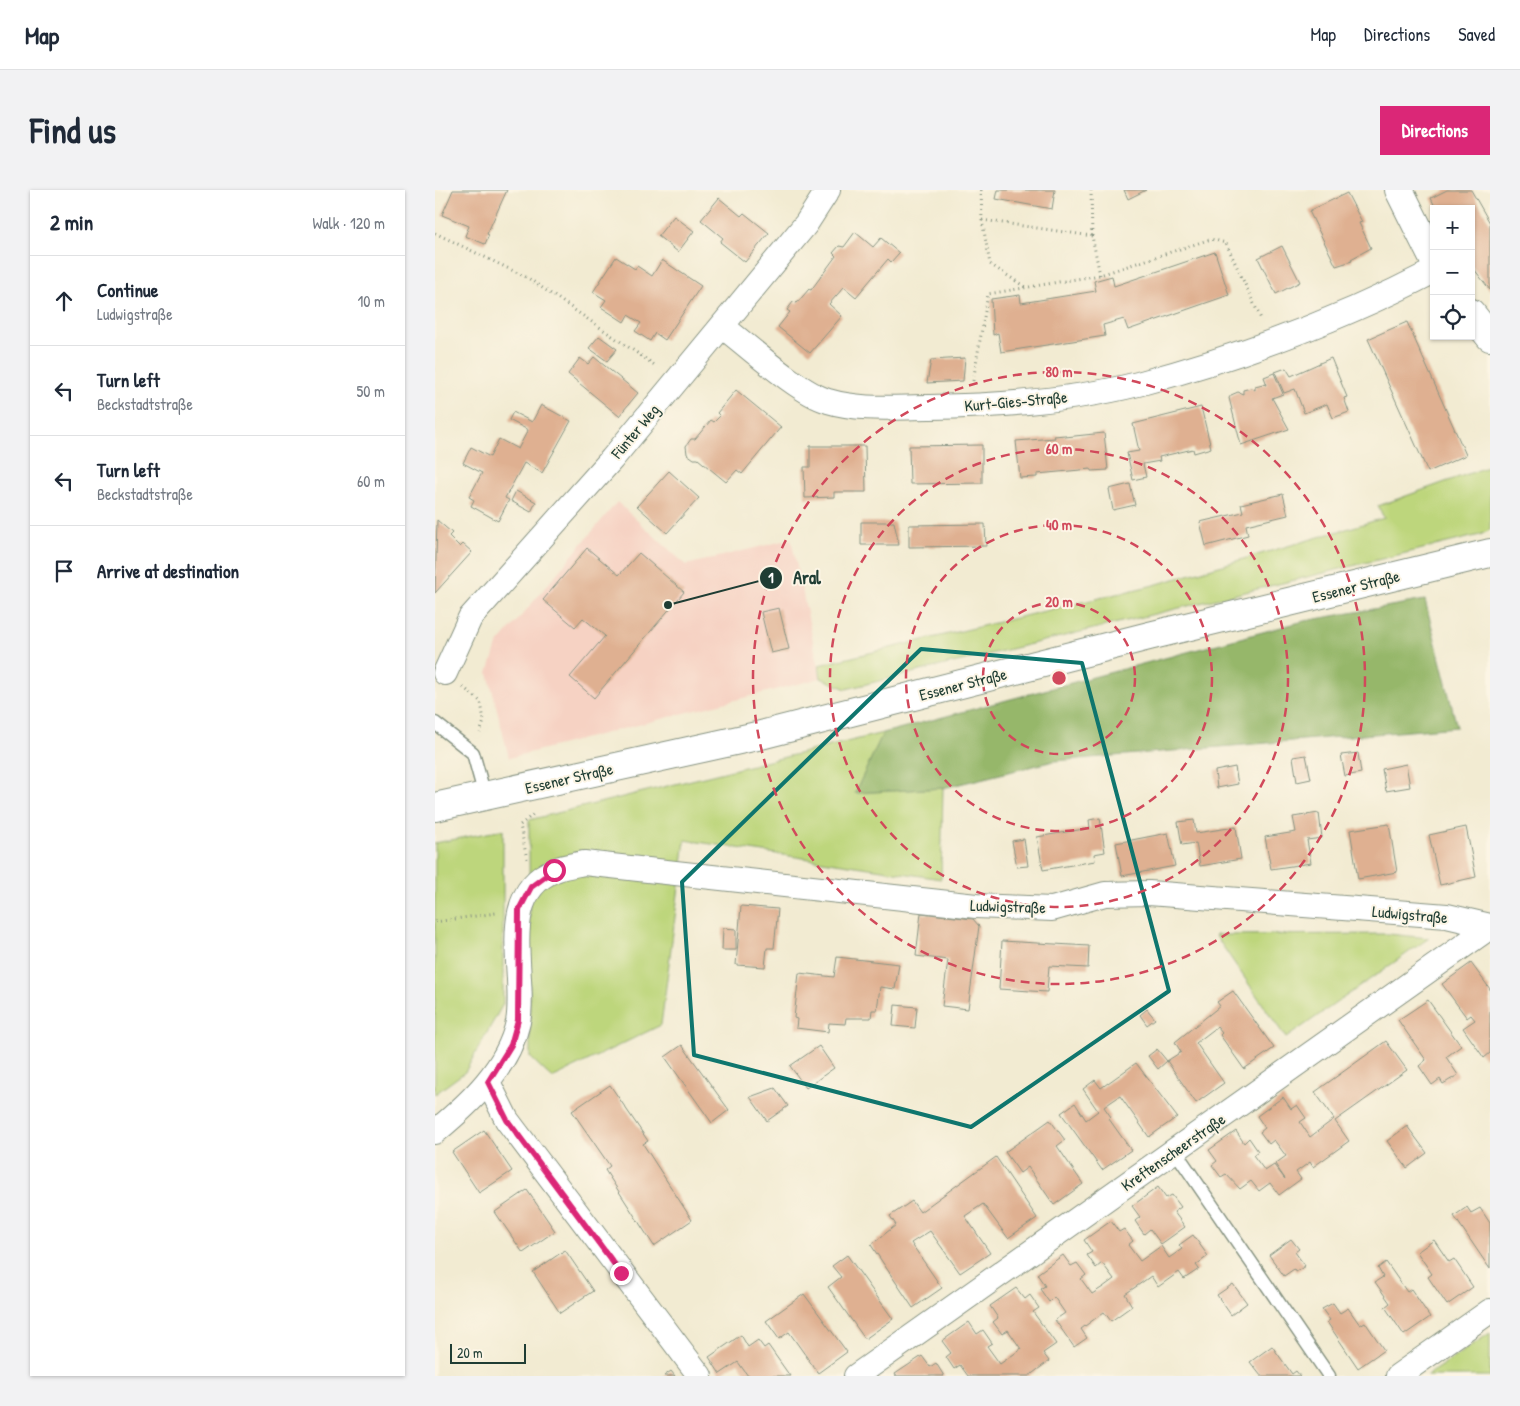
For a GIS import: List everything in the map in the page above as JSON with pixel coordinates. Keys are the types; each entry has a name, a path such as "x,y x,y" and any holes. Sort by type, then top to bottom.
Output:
{"main road":[{"path":"1399,190 1430,252"},
{"path":"1475,318 1490,337"},
{"name":"Essener Straße","path":"435,807 757,736 1139,639 1490,553"}],"street":[{"name":"Fünter Weg","path":"440,672 470,618 612,459 818,208 828,190"},
{"name":"Kurt-Gies-Straße","path":"722,326 802,388 825,401 854,408 969,407 1064,398 1137,384 1271,341 1391,294 1430,274"},
{"name":"Ludwigstraße","path":"531,887 554,870 585,863 976,906 1052,909 1105,894 1149,893 1447,916 1490,926"},
{"path":"435,1132 488,1082 511,1045 518,1020 519,910 531,887"},
{"name":"Kreftenscheerstraße","path":"856,1376 1490,926"},
{"path":"488,1082 507,1120 700,1376"},
{"path":"1398,1376 1490,1311"}],"lane":[{"path":"435,723 473,753 485,796"},
{"path":"1175,1151 1329,1376"}],"path":[{"path":"981,190 982,220 989,264 1026,287"},
{"path":"1091,190 1092,236 1100,275"},
{"path":"982,220 1092,236"},
{"path":"435,233 528,278 677,381"},
{"path":"969,407 988,294 1100,275 1211,238 1227,243 1271,341"},
{"path":"440,672 481,702 484,720 473,753"},
{"path":"531,787 537,812 520,825 531,887"},
{"path":"435,922 519,910"}],"highlighted area":[{"path":"921,649 1082,663 1169,991 971,1127 694,1055 682,882"}],"shaded area":[{"path":"617,502 686,565 791,539 821,678 509,758 488,673 497,645"}],"green space":[{"path":"1490,466 1490,530 1480,535 846,689 821,678 819,665 1154,585 1384,518 1378,506"},
{"path":"1425,600 1457,727 1054,761 943,788 855,793 883,733 1304,621"},
{"path":"883,733 855,793 943,788 941,879 685,840 661,1025 552,1078 530,1057 529,820"},
{"path":"503,830 503,1004 465,1072 435,1094 435,843"},
{"path":"1388,934 1429,938 1286,1038 1215,935"},
{"path":"1490,1333 1490,1376 1426,1376"}],"building":[{"path":"453,190 507,190 487,234 489,235 485,244 465,236 469,226 442,215"},
{"path":"998,190 1055,190 1052,209 996,199"},
{"path":"1124,190 1146,190 1128,199"},
{"path":"1447,190 1471,190 1490,223 1490,290 1475,270 1475,205 1434,205 1431,198"},
{"path":"1347,193 1362,222 1359,223 1371,248 1351,259 1352,261 1336,266 1309,211"},
{"path":"719,198 741,216 744,213 769,233 745,262 720,242 723,238 701,220"},
{"path":"674,216 694,231 678,252 658,236"},
{"path":"855,232 873,247 881,238 899,253 891,262 888,259 856,297 844,287 829,304 842,316 810,353 778,327 790,312 787,310 793,302 797,303 809,289 811,290 836,256 833,253 839,246 844,247"},
{"path":"1282,246 1300,282 1276,294 1258,258"},
{"path":"1215,252 1229,295 1128,330 1124,319 1103,325 1105,336 1001,352 998,333 993,335 991,299 1020,295 1021,303 1096,291 1094,281 1112,276 1114,286"},
{"path":"616,257 635,269 637,266 652,276 662,260 701,286 665,340 655,333 650,341 635,331 641,323 628,315 624,322 601,307 606,300 593,292"},
{"path":"1407,322 1466,455 1428,472 1368,339"},
{"path":"599,336 617,349 607,361 589,348"},
{"path":"594,357 638,393 619,416 568,374 580,358 588,364"},
{"path":"965,358 963,381 927,383 931,360"},
{"path":"1331,358 1347,397 1344,398 1349,412 1333,418 1327,404 1304,413 1295,389 1284,393 1275,372 1286,368 1291,376"},
{"path":"1274,373 1283,394 1272,398 1289,429 1241,445 1229,398 1238,392 1243,394 1243,390 1251,388 1255,390 1255,386 1267,385 1264,377"},
{"path":"736,390 781,427 742,474 737,470 726,482 698,459 694,459 687,454 686,446 691,439 695,439 711,420 714,422 720,416 717,413"},
{"path":"541,405 571,421 542,473 524,463 505,498 509,500 498,521 471,506 474,500 469,497 482,473 463,463 471,447 490,457 499,439 518,449 528,430 509,420 513,412 532,422"},
{"path":"1201,407 1211,448 1194,453 1193,449 1159,457 1160,461 1143,464 1146,477 1133,480 1127,453 1139,451 1133,424"},
{"path":"1104,433 1108,470 1091,471 1091,469 1037,474 1037,477 1020,478 1016,441 1055,438 1054,436 1065,435 1065,437"},
{"path":"982,445 982,483 910,484 909,446"},
{"path":"810,446 865,446 866,492 834,492 834,497 805,498 804,467 810,467"},
{"path":"669,471 699,498 667,533 637,506"},
{"path":"1130,484 1135,505 1113,510 1109,489"},
{"path":"516,491 536,502 531,512 511,501"},
{"path":"1283,494 1288,515 1246,525 1248,535 1206,546 1200,522 1243,512 1241,504"},
{"path":"437,520 452,533 449,536 460,547 463,544 472,552 435,593"},
{"path":"861,522 894,522 899,545 861,545"},
{"path":"985,524 986,546 909,547 909,525"},
{"path":"587,548 619,575 639,553 684,592 594,698 570,677 605,636 583,618 575,627 543,600"},
{"path":"779,608 789,649 771,653 761,612"},
{"path":"1358,753 1361,773 1345,776 1341,755"},
{"path":"1306,755 1311,779 1297,782 1293,757"},
{"path":"1406,764 1410,787 1386,791 1382,769"},
{"path":"1235,767 1238,784 1217,788 1215,771"},
{"path":"1319,813 1322,838 1307,840 1311,863 1271,869 1265,837 1296,832 1293,817"},
{"path":"1100,818 1105,852 1094,854 1095,861 1043,870 1037,837 1090,828 1089,820"},
{"path":"1194,820 1196,833 1236,827 1241,859 1200,866 1196,843 1182,845 1178,822"},
{"path":"1389,824 1397,872 1358,879 1350,830"},
{"path":"1466,827 1476,877 1440,885 1429,835"},
{"path":"1168,833 1175,866 1122,876 1116,843"},
{"path":"1024,839 1028,866 1017,867 1012,841"},
{"path":"741,906 778,909 774,948 767,948 765,967 736,965"},
{"path":"921,913 973,919 979,926 968,1009 942,1006 948,960 916,956"},
{"path":"723,928 736,929 736,950 722,950"},
{"path":"1002,941 1089,946 1088,968 1049,966 1047,992 999,989"},
{"path":"837,957 899,964 895,989 880,987 877,1010 872,1010 871,1018 846,1018 845,1024 829,1023 828,1032 796,1028 797,1019 794,1018 799,973 834,977"},
{"path":"1471,963 1490,989 1490,1053 1484,1058 1463,1028 1475,1020 1471,1015 1467,1018 1442,984"},
{"path":"1233,991 1274,1048 1244,1069 1220,1035 1222,1033 1217,1027 1196,1043 1224,1083 1196,1103 1167,1061 1181,1052 1175,1042 1220,1006 1217,1002"},
{"path":"1428,1000 1461,1046 1446,1057 1458,1075 1443,1084 1440,1079 1432,1085 1419,1066 1426,1060 1398,1020"},
{"path":"895,1005 917,1007 915,1028 893,1026"},
{"path":"1147,1009 1155,1019 1147,1025 1140,1015"},
{"path":"1386,1041 1407,1070 1335,1121 1349,1141 1313,1167 1310,1162 1296,1172 1301,1179 1279,1195 1270,1183 1259,1191 1251,1181 1240,1189 1226,1174 1221,1177 1212,1165 1217,1161 1209,1150 1236,1131 1244,1143 1249,1138 1258,1151 1253,1155 1265,1171 1274,1165 1285,1179 1275,1164 1286,1156 1274,1140 1269,1144 1260,1132 1265,1128 1257,1116 1283,1097 1291,1109 1297,1105 1306,1118 1300,1122 1310,1137 1334,1119 1315,1092"},
{"path":"682,1045 729,1110 712,1123 665,1057"},
{"path":"819,1046 834,1068 806,1088 790,1066"},
{"path":"1157,1049 1167,1061 1158,1069 1148,1056"},
{"path":"1136,1063 1177,1117 1149,1137 1120,1096 1111,1102 1104,1107 1111,1117 1109,1119 1131,1150 1102,1170 1061,1113 1075,1103 1086,1120 1098,1111 1083,1089 1095,1080 1101,1088"},
{"path":"610,1085 648,1141 643,1144 692,1220 654,1246 605,1170 610,1166 572,1111"},
{"path":"775,1088 788,1106 767,1121 750,1097"},
{"path":"1050,1120 1065,1140 1057,1146 1083,1184 1054,1205 1028,1167 1020,1173 1005,1152"},
{"path":"1407,1126 1427,1153 1407,1168 1387,1141"},
{"path":"484,1130 512,1171 479,1193 452,1152"},
{"path":"996,1157 1037,1218 1008,1238 983,1204 965,1216 990,1253 960,1273 930,1231 911,1243 942,1288 913,1308 871,1245 896,1225 890,1216 912,1201 920,1212"},
{"path":"1158,1187 1166,1198 1172,1195 1181,1207 1174,1212 1185,1227 1161,1244 1150,1229 1144,1234 1135,1221 1140,1217 1132,1206"},
{"path":"527,1190 555,1231 523,1253 495,1212"},
{"path":"1467,1207 1471,1213 1480,1208 1490,1223 1490,1269 1454,1216"},
{"path":"1111,1221 1119,1232 1124,1229 1133,1241 1128,1245 1140,1261 1161,1246 1169,1258 1182,1249 1179,1245 1193,1235 1208,1256 1196,1265 1199,1269 1184,1279 1179,1272 1158,1287 1151,1276 1125,1294 1132,1306 1111,1321 1104,1312 1081,1329 1087,1338 1074,1347 1055,1320 1065,1313 1054,1297 1049,1302 1040,1289 1045,1286 1037,1274 1063,1255 1071,1266 1077,1263 1086,1275 1081,1279 1092,1294 1103,1287 1114,1279 1102,1263 1096,1268 1087,1255 1092,1252 1084,1240"},
{"path":"1291,1239 1299,1249 1295,1252 1305,1266 1296,1272 1294,1269 1284,1276 1269,1255"},
{"path":"1434,1240 1449,1262 1454,1259 1473,1287 1447,1305 1428,1277 1432,1274 1417,1252"},
{"path":"565,1250 593,1291 560,1313 533,1272"},
{"path":"847,1255 893,1319 865,1339 828,1287 841,1277 832,1266"},
{"path":"1386,1262 1407,1292 1411,1289 1430,1317 1404,1335 1385,1307 1390,1303 1375,1282 1383,1277 1378,1268"},
{"path":"1233,1284 1247,1303 1231,1315 1217,1295"},
{"path":"1016,1288 1025,1299 1030,1295 1039,1308 1033,1312 1056,1344 1043,1353 1049,1361 1029,1376 968,1376 960,1365 954,1369 946,1357 951,1353 942,1341 969,1322 977,1334 983,1330 992,1343 987,1346 1000,1364 1021,1349 1008,1330 1002,1334 993,1322 998,1318 990,1306"},
{"path":"804,1294 847,1352 818,1373 789,1332 779,1339 766,1321"},
{"path":"1333,1303 1340,1313 1348,1308 1360,1325 1365,1322 1384,1350 1358,1368 1327,1322 1330,1320 1322,1309"},
{"path":"741,1335 748,1347 758,1340 764,1348 768,1345 790,1376 748,1376 738,1362 720,1374 709,1357"},
{"path":"1272,1346 1292,1374 1296,1371 1300,1376 1261,1376 1250,1362"},
{"path":"922,1356 930,1367 936,1363 944,1376 896,1376 895,1374"},
{"path":"671,1371 675,1376 664,1376"}],"place":[{"name":"Aral","path":"668,605"}],"route":[{"path":"554,870 531,887 519,910 518,1020 511,1045 488,1082 507,1120 621,1273"}]}
